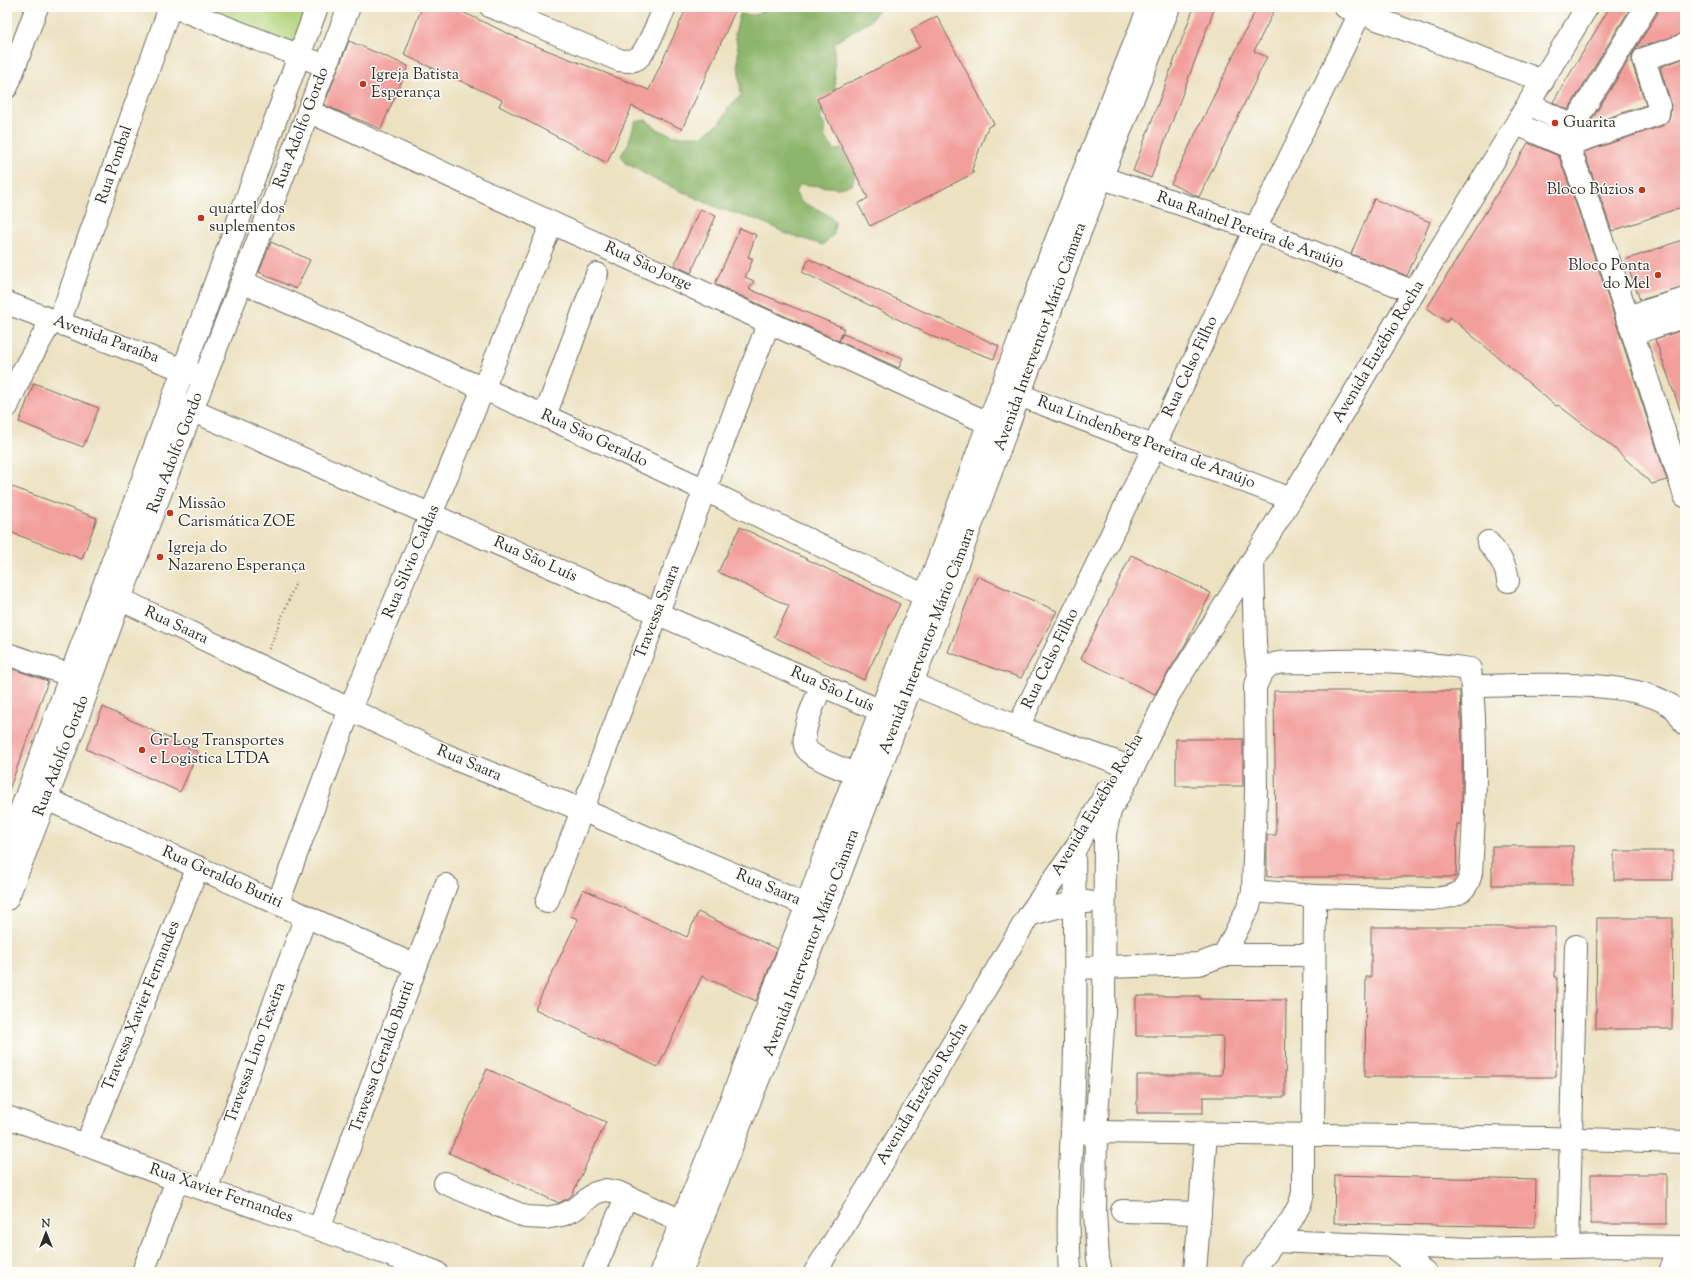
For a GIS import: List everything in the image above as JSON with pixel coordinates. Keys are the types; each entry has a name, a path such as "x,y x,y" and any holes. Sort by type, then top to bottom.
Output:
{"street":[{"path":"7,87 38,7"},
{"name":"Rua Pombal","path":"7,407 23,371 56,321 170,7"},
{"path":"174,7 326,66"},
{"name":"Rua Adolfo Gordo","path":"37,795 55,716 317,7"},
{"name":"Rua Adolfo Gordo","path":"7,848 21,818 37,795 75,725 120,600 204,378 348,7"},
{"path":"505,9 619,60 633,60 642,54 665,7"},
{"name":"Avenida Interventor Mário Câmara","path":"1093,175 1149,7"},
{"name":"Avenida Interventor Mário Câmara","path":"681,1272 742,1097 890,715 1010,391 1050,256 1093,175 1169,7"},
{"name":"Avenida Euzébio Rocha","path":"815,1272 868,1187 1029,915 1074,851 1128,766 1168,696 1291,499 1414,292 1587,7"},
{"path":"1517,124 1562,144 1571,135 1607,71 1646,7"},
{"path":"1356,9 1543,81"},
{"name":"Rua Celso Filho","path":"1018,727 1154,447 1356,9"},
{"path":"1607,71 1685,45"},
{"path":"1571,135 1658,114 1659,106 1644,59"},
{"path":"1529,104 1571,135"},
{"name":"Rua São Jorge","path":"308,111 988,423"},
{"path":"1571,135 1570,152 1630,326 1685,496"},
{"name":"Rua Rainel Pereira de Araújo","path":"1093,175 1255,229 1414,292"},
{"name":"Rua Silvio Caldas","path":"278,903 350,709 552,223"},
{"path":"545,416 597,274"},
{"name":"Rua São Geraldo","path":"242,282 545,416 705,490 933,600"},
{"path":"1630,326 1685,299"},
{"name":"Avenida Paraíba","path":"7,303 204,378"},
{"path":"1630,326 1685,316"},
{"name":"Travessa Saara","path":"547,902 769,322"},
{"name":"Avenida Interventor Mário Câmara","path":"933,600 988,423 1010,391"},
{"name":"Rua Lindenberg Pereira de Araújo","path":"1010,391 1291,499"},
{"name":"Rua São Luís","path":"171,401 890,715"},
{"path":"1488,542 1502,561 1507,573 1508,581"},
{"path":"1253,560 1255,645 1260,676"},
{"name":"Rua Saara","path":"120,600 262,666 443,754 582,810 816,908"},
{"path":"7,654 70,674"},
{"path":"1224,955 1249,906 1253,891 1256,791 1255,687 1265,669 1274,664 1328,661 1432,663 1470,669 1472,686 1475,804 1471,873 1466,886 1455,895 1440,898 1315,896 1253,891"},
{"path":"902,680 1018,727 1128,766"},
{"path":"822,685 814,702 804,736 806,747 814,755 824,761 866,778"},
{"path":"1472,686 1593,685 1644,695 1660,700 1675,710 1685,724"},
{"path":"55,716 75,725"},
{"name":"Avenida Euzébio Rocha","path":"1101,1272 1098,1259 1095,1212 1096,1132 1104,1012 1105,833 1110,811 1128,766"},
{"name":"Rua Geraldo Buriti","path":"37,795 416,966"},
{"name":"Rua Adolfo Gordo","path":"7,899 21,818"},
{"path":"1070,1272 1069,1189 1073,1133 1076,1009 1074,851"},
{"name":"Travessa Xavier Fernandes","path":"86,1144 198,867"},
{"name":"Travessa Geraldo Buriti","path":"319,1229 446,885"},
{"path":"1252,1272 1292,1219 1300,1204 1303,1193 1308,1135 1315,896"},
{"path":"1029,915 1075,902 1104,900"},
{"name":"Travessa Lino Texeira","path":"206,1190 306,916"},
{"path":"1568,1247 1576,946"},
{"path":"1076,968 1199,964 1224,955 1314,955"},
{"name":"Avenida Interventor Mário Câmara","path":"661,1272 682,1221 742,1097"},
{"name":"Rua Xavier Fernandes","path":"7,1117 86,1144 177,1180 319,1229 399,1266 436,1272"},
{"path":"1073,1133 1308,1135 1685,1142"},
{"path":"1195,1272 1206,1134"},
{"path":"143,1272 177,1180"},
{"path":"445,1183 526,1217 545,1218 562,1216 575,1209 595,1193 606,1190 627,1196 682,1221"},
{"path":"593,1272 627,1196"},
{"path":"1122,1211 1200,1213"},
{"path":"1275,1241 1472,1249 1682,1247 1670,1272"},
{"path":"1391,1246 1425,1272"}],"path":[{"path":"262,666 296,582"}],"green space":[{"path":"195,7 310,7 294,46"},
{"path":"770,7 880,7 871,20 834,43 835,90 820,118 825,126 824,137 835,150 851,148 857,166 852,185 838,188 800,184 795,192 801,202 831,217 835,222 834,234 823,245 787,234 761,221 718,208 652,178 626,163 621,155 628,144 635,122 646,120 659,130 674,136 702,136 721,122 729,107 741,95 738,49 735,34 740,14 755,15"}],"building":[{"path":"422,7 452,7 526,42 649,90 687,7 737,7 682,129 632,106 607,163 499,106 502,100 404,55"},
{"path":"1194,7 1215,7 1151,178 1133,171"},
{"path":"1257,7 1276,7 1254,51 1267,57 1199,197 1171,184"},
{"path":"1610,7 1631,7 1568,110 1553,102"},
{"path":"1658,7 1685,7 1685,33 1640,47 1634,51 1657,14"},
{"path":"937,16 994,124 988,127 972,169 974,173 870,226 858,204 868,198 817,99 920,47 911,30"},
{"name":"Igreja Batista Esperança","path":"349,41 408,66 381,129 324,105"},
{"path":"1634,51 1632,63 1646,105 1589,124"},
{"name":"Bloco Búzios","path":"1685,58 1685,206 1612,231 1584,152 1662,126 1667,122 1670,116 1671,103 1660,67"},
{"path":"1528,143 1559,156 1600,273 1667,480 1652,484 1613,447 1558,405 1556,406 1450,317 1447,322 1427,308"},
{"path":"1374,199 1430,222 1407,276 1351,254"},
{"path":"700,209 716,216 691,273 674,265"},
{"path":"740,228 756,235 748,257 753,259 745,277 754,281 749,289 844,328 839,341 715,284"},
{"name":"Bloco Ponta do Mel","path":"1685,239 1685,287 1640,300 1625,260"},
{"path":"271,242 310,260 296,289 259,272"},
{"path":"809,259 999,346 994,359 936,338 802,272"},
{"path":"1685,329 1685,418 1683,418 1655,339"},
{"path":"843,334 903,358 899,368 839,341"},
{"path":"34,383 99,408 83,447 19,422"},
{"path":"7,485 97,518 82,559 7,531"},
{"path":"740,527 900,604 864,680 774,637 789,606 718,572"},
{"path":"1131,555 1211,593 1186,643 1155,694 1081,659"},
{"path":"977,576 1057,611 1021,678 948,652"},
{"path":"7,667 48,681 9,790 7,790"},
{"path":"1274,691 1460,691 1462,796 1461,824 1457,824 1456,877 1267,877 1267,835 1276,835"},
{"name":"Gr Log Transportes e Logistica LTDA","path":"103,707 198,752 180,792 86,749"},
{"path":"1176,739 1243,739 1243,786 1176,786"},
{"path":"1492,846 1573,846 1573,885 1492,885"},
{"path":"1614,851 1673,851 1673,880 1614,880"},
{"path":"583,889 687,937 698,912 777,949 756,1001 702,976 658,1067 535,1009 578,919 571,916"},
{"path":"1597,918 1673,918 1672,1029 1596,1029"},
{"path":"1371,927 1555,927 1555,977 1557,977 1556,1077 1365,1077 1366,977 1371,977"},
{"path":"1136,996 1200,996 1200,999 1286,1000 1285,1097 1203,1097 1203,1113 1137,1113 1137,1075 1222,1075 1223,1039 1222,1036 1136,1036"},
{"path":"487,1069 606,1122 572,1195 568,1198 559,1203 449,1153"},
{"path":"1591,1174 1667,1174 1667,1224 1591,1224"},
{"path":"1335,1175 1536,1180 1535,1227 1334,1223"}],"place":[{"name":"Igreja Batista Esperança","path":"363,84"},
{"name":"Guarita","path":"1555,123"},
{"name":"Bloco Búzios","path":"1642,190"},
{"name":"quartel dos suplementos","path":"201,218"},
{"name":"Bloco Ponta do Mel","path":"1658,275"},
{"name":"Missão Carismática ZOE","path":"170,513"},
{"name":"Igreja do Nazareno Esperança","path":"160,557"},
{"name":"Gr Log Transportes e Logistica LTDA","path":"142,750"}]}
